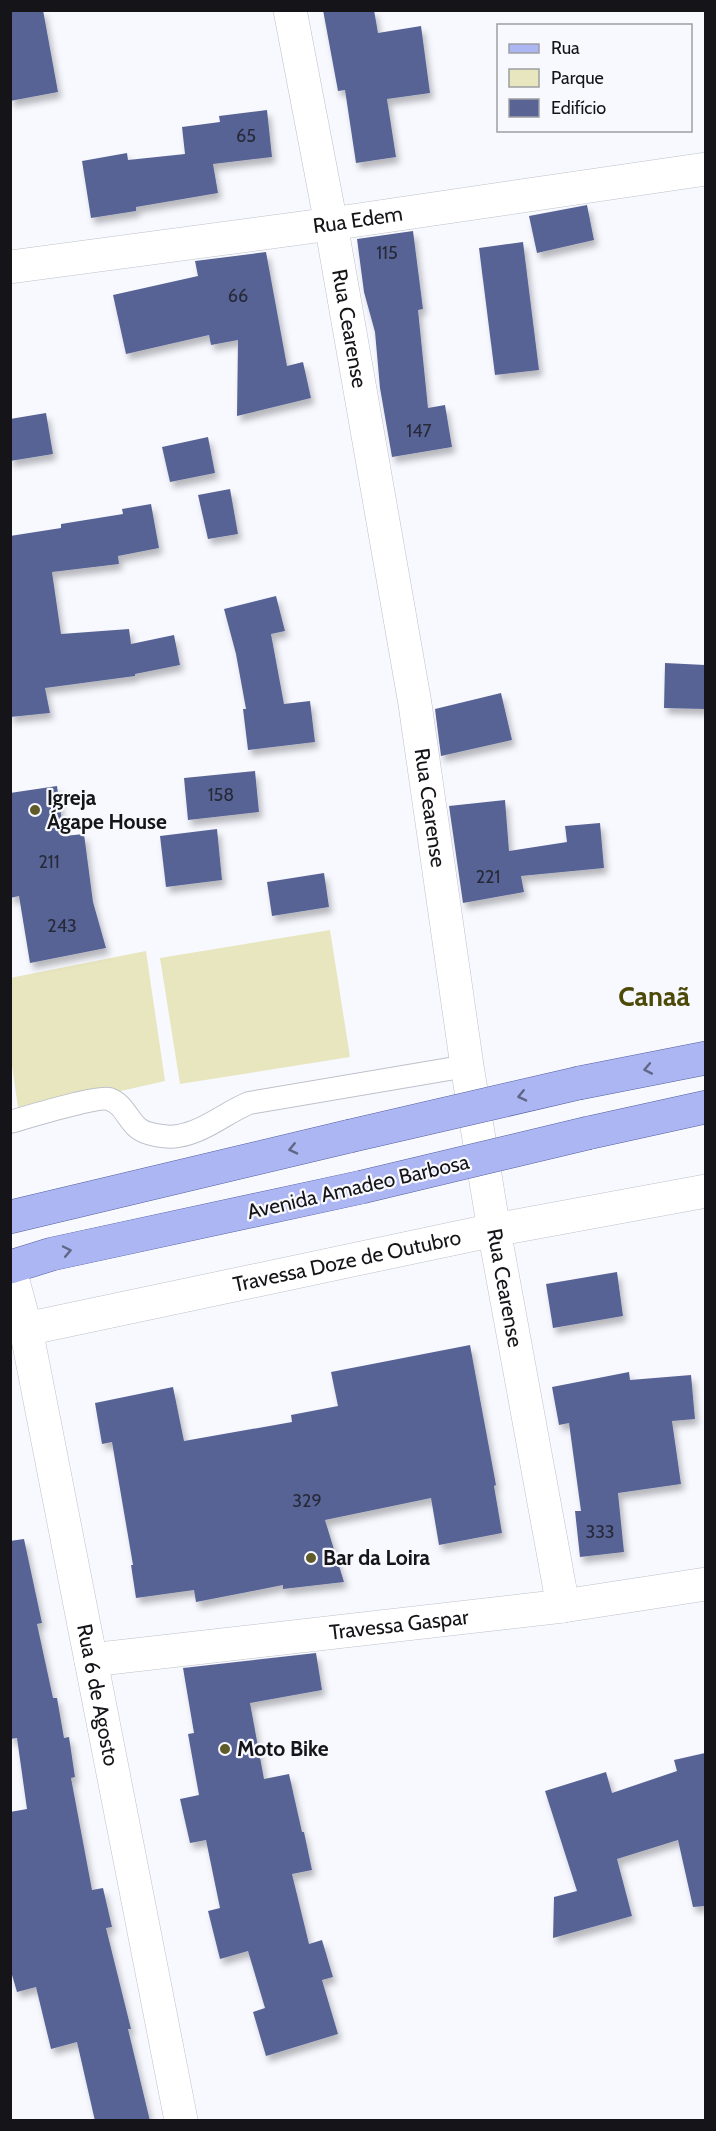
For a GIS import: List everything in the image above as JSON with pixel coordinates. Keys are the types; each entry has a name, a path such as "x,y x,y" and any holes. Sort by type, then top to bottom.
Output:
{"main road":[{"path":"10,1217 579,1083 705,1058"},
{"name":"Avenida Amadeo Barbosa","path":"10,1269 52,1254 362,1187 705,1107"}],"street":[{"name":"Rua Cearense","path":"290,10 332,224 415,704 467,1066 494,1230 563,1606"},
{"name":"Rua Edem","path":"10,267 332,224 705,169"},
{"name":"Travessa Doze de Outubro","path":"27,1329 494,1230 705,1191"},
{"name":"Rua 6 de Agosto","path":"10,1269 27,1329 181,2121"},
{"name":"Travessa Gaspar","path":"91,1660 563,1606 705,1584"}],"lane":[{"path":"10,1122 87,1101 108,1099 119,1104 139,1129 177,1136 215,1122 233,1110 249,1104 467,1066"}],"green space":[{"path":"330,930 350,1057 180,1084 160,958"},
{"path":"146,951 165,1081 19,1114 11,1059 10,978"}],"building":[{"path":"10,10 43,10 58,92 10,101"},
{"path":"323,10 374,10 378,33 421,26 430,93 387,99 396,157 356,163 345,90 338,91"},
{"path":"267,110 272,157 213,164 218,193 136,207 136,211 91,218 82,161 127,153 128,160 185,154 182,127 220,122 219,116"},
{"path":"587,205 594,240 537,253 529,216"},
{"path":"413,231 423,309 418,310 428,408 445,405 452,447 392,457 380,388 375,332 364,292 357,239"},
{"path":"523,242 539,370 495,375 479,248"},
{"path":"266,252 287,366 303,362 311,398 237,416 238,340 211,345 209,335 126,354 113,295 198,276 195,261"},
{"path":"46,413 53,454 10,461 10,419"},
{"path":"208,437 215,473 170,482 162,447"},
{"path":"230,489 238,534 208,539 198,495"},
{"path":"151,504 159,548 118,556 119,564 52,572 61,634 129,629 131,644 174,635 180,665 135,674 135,676 45,688 50,713 10,717 10,536 61,528 61,524 123,514 122,509"},
{"path":"276,596 285,631 271,634 284,704 310,701 315,742 248,750 243,709 246,709 236,654 224,609"},
{"path":"665,663 705,665 705,709 664,708"},
{"path":"501,693 512,740 441,756 435,709"},
{"path":"255,771 259,812 188,820 184,778"},
{"path":"57,786 64,836 84,834 93,902 106,948 30,963 19,896 10,898 10,793"},
{"path":"505,800 509,851 567,842 565,826 600,823 604,868 521,876 524,892 463,903 449,806"},
{"path":"217,829 222,880 166,887 160,836"},
{"path":"324,873 329,907 272,916 267,882"},
{"path":"617,1272 623,1316 553,1328 546,1284"},
{"path":"470,1345 496,1485 494,1486 502,1533 439,1545 431,1498 325,1520 344,1582 283,1589 283,1585 196,1602 194,1590 136,1598 131,1565 133,1565 112,1442 102,1444 95,1403 173,1387 184,1441 292,1422 291,1415 338,1406 331,1372"},
{"path":"629,1372 630,1380 691,1375 695,1419 672,1421 681,1484 618,1493 624,1552 580,1557 575,1511 581,1511 569,1423 559,1425 552,1387"},
{"path":"24,1539 42,1623 37,1624 53,1698 57,1698 64,1738 69,1737 75,1777 71,1778 92,1890 103,1888 112,1927 106,1928 131,2029 128,2029 150,2121 95,2121 77,2042 51,2049 36,1987 17,1992 10,1968 10,1812 27,1809 17,1738 10,1739 10,1541"},
{"path":"316,1653 322,1690 250,1703 264,1779 289,1774 312,1870 292,1874 309,1944 322,1940 333,1977 322,1980 338,2034 266,2056 253,2012 265,2008 248,1951 220,1959 208,1911 220,1908 206,1840 190,1843 180,1799 199,1795 188,1734 194,1733 183,1668"},
{"path":"705,1753 705,1906 693,1907 678,1840 617,1859 632,1916 553,1938 554,1897 577,1891 545,1791 606,1772 612,1793 677,1771 674,1760"}],"place":[{"name":"Igreja Ágape House","path":"35,810"},
{"name":"Bar da Loira","path":"311,1558"},
{"name":"Moto Bike","path":"225,1749"}],"district":[{"name":"Canaã","path":"654,997"}]}
